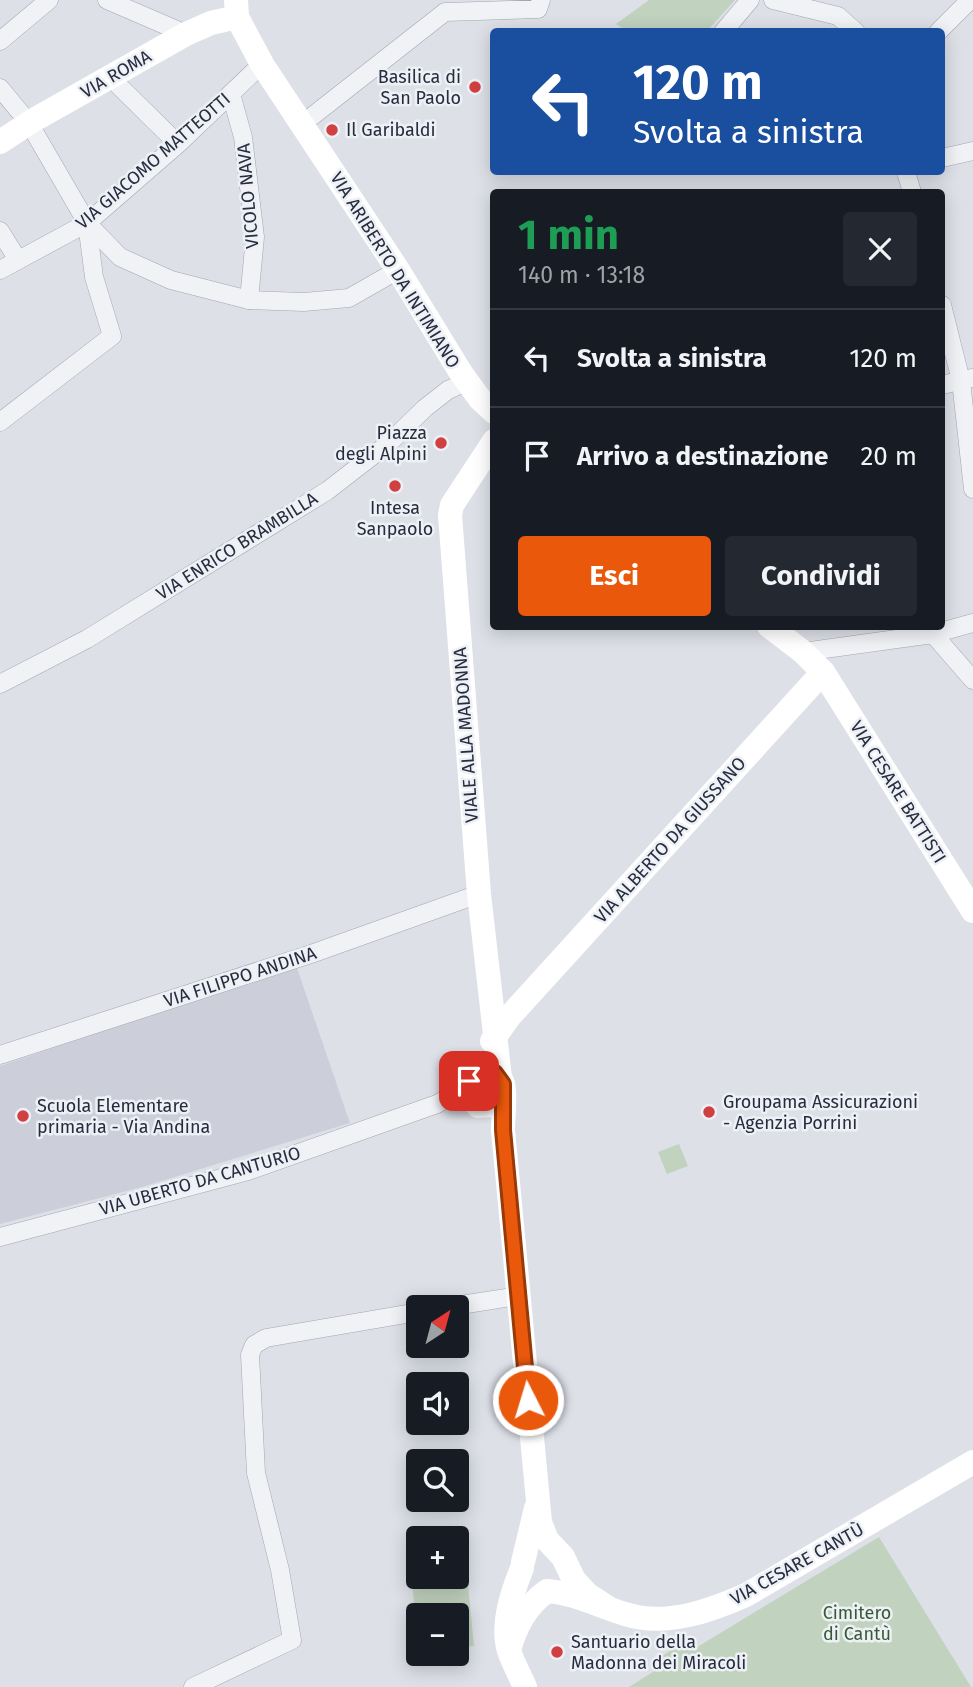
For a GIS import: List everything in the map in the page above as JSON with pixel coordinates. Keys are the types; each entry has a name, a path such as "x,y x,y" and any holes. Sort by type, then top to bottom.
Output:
{"street":[{"path":"0,41 49,0"},
{"path":"107,0 186,34"},
{"path":"726,28 750,0"},
{"path":"773,0 838,16 852,28"},
{"path":"942,28 970,0"},
{"path":"301,125 445,12 539,5"},
{"name":"VIA ROMA","path":"0,142 186,34 236,9"},
{"name":"VIA ARIBERTO DA INTIMIANO","path":"236,9 262,64 398,270 490,424"},
{"name":"VIA GIACOMO MATTEOTTI","path":"0,270 87,223 178,144 262,64"},
{"path":"111,78 178,144"},
{"path":"0,88 29,123 87,223 120,257 171,280 249,300 304,302 349,298 398,270"},
{"name":"VICOLO NAVA","path":"231,94 243,137 255,237 249,300"},
{"path":"945,157 973,151"},
{"path":"0,422 112,336 94,277 87,223"},
{"path":"0,231 18,260"},
{"path":"945,314 967,379 973,489"},
{"path":"945,384 967,379"},
{"name":"VIA ENRICO BRAMBILLA","path":"0,684 87,639 327,491 389,443 425,408 457,386"},
{"name":"VIALE ALLA MADONNA","path":"485,1090 494,1035 479,894 450,515 452,505 490,431"},
{"path":"774,630 813,658 933,634 973,623"},
{"path":"933,634 973,680"},
{"name":"VIA CESARE BATTISTI","path":"813,658 973,911"},
{"name":"VIA ALBERTO DA GIUSSANO","path":"494,1035 813,658"},
{"name":"VIA FILIPPO ANDINA","path":"0,1055 323,950 479,894"},
{"path":"491,992 503,1004 518,1009"},
{"path":"485,1090 503,1130 537,1504 543,1531 560,1557 563,1580 530,1606 514,1632 509,1650"},
{"name":"VIA UBERTO DA CANTURIO","path":"0,1237 248,1171 437,1104 485,1090"},
{"path":"469,1304 519,1296"},
{"path":"193,1687 292,1640 280,1570 256,1473 250,1354 254,1345 266,1338 406,1314"},
{"name":"VIA CESARE CANTÙ","path":"547,1591 575,1595 635,1617 655,1618 718,1608 746,1595 973,1462"},
{"path":"525,1687 509,1650 507,1626 509,1604 523,1565 537,1504"},
{"path":"547,1591 528,1584 523,1565 533,1550 542,1547 560,1557"},
{"name":"VIA CESARE CANTÙ","path":"560,1557 580,1587 607,1608"}],"shaded area":[{"path":"296,965 350,1123 142,1187 0,1224 0,1066"}],"green space":[{"path":"649,0 735,0 710,28 622,28 616,24"},
{"path":"679,1144 688,1166 667,1174 658,1152"},
{"name":"Cimitero di Cantù","path":"879,1537 971,1687 629,1687 667,1663 662,1656 688,1639 694,1649"},
{"path":"413,1589 468,1589 474,1646 469,1646 469,1603 414,1603"}],"place":[{"name":"Basilica di San Paolo","path":"475,87"},
{"name":"Il Garibaldi","path":"332,130"},
{"name":"Piazza degli Alpini","path":"441,443"},
{"name":"Intesa Sanpaolo","path":"395,486"},
{"name":"Groupama Assicurazioni - Agenzia Porrini","path":"709,1112"},
{"name":"Scuola Elementare primaria - Via Andina","path":"23,1116"},
{"name":"Santuario della Madonna dei Miracoli","path":"557,1652"}],"route":[{"path":"469,1081 474,1074 487,1071 495,1073 503,1084 503,1130 528,1400"}]}
